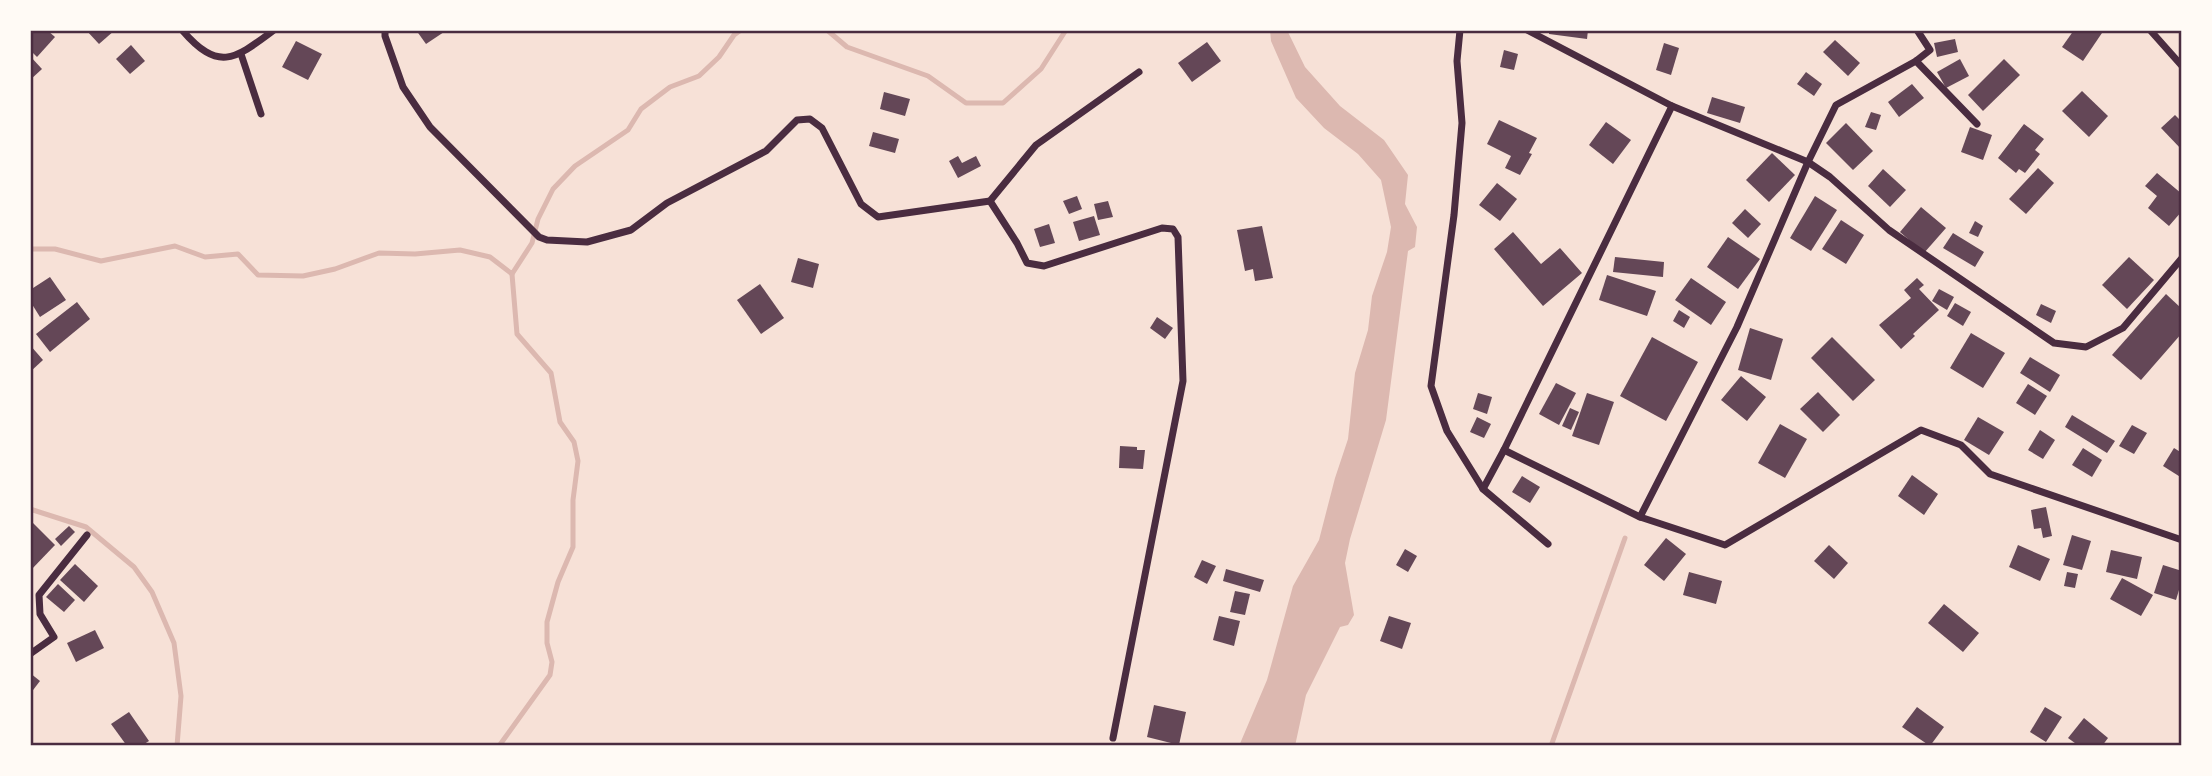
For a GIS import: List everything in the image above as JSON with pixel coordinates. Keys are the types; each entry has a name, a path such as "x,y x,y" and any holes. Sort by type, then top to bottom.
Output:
{"street":[{"path":"182,30 201,48 218,58 241,54 274,30"},
{"path":"385,30 403,87 430,127 531,230 547,240 587,242 631,230 667,203 766,151 797,120 810,119 822,128 861,204 878,217 990,201 1036,145 1139,72"},
{"path":"1460,30 1457,61 1462,123 1454,215 1431,386 1447,431 1483,489 1548,544"},
{"path":"1527,30 1672,106 1808,162 1830,177 1889,230 2054,343 2086,346 2123,328 2182,258"},
{"path":"1640,517 1737,327 1804,170 1836,105 1916,61 1930,50 1917,30"},
{"path":"2150,30 2182,66"},
{"path":"241,54 261,114"},
{"path":"1916,61 1977,124"},
{"path":"1483,489 1672,106"},
{"path":"990,201 1027,263 1035,266 1044,266 1162,228 1173,229 1178,237 1183,381 1113,738"},
{"path":"1504,450 1640,517 1725,545 1922,430 1961,445 1990,474 2182,540"},
{"path":"30,654 54,637 40,614 39,595 87,536"}],"shaded area":[{"path":"1270,30 1287,30 1305,67 1340,106 1384,140 1408,175 1405,204 1417,227 1415,247 1408,251 1386,420 1345,563 1354,615 1348,625 1340,627 1306,695 1295,746 1239,746 1267,680 1293,586 1319,540 1348,439 1355,373 1368,330 1372,296 1387,252 1391,227 1381,180 1358,154 1324,128 1296,98 1271,41"}],"building":[{"path":"30,30 47,30 55,37 37,57 30,50"},
{"path":"86,30 115,30 99,44"},
{"path":"416,30 447,30 426,44"},
{"path":"1549,30 1588,30 1587,39 1549,34"},
{"path":"2074,30 2104,30 2083,61 2062,47"},
{"path":"1955,39 1958,52 1937,57 1934,43"},
{"path":"1835,40 1860,63 1848,76 1823,52"},
{"path":"296,41 322,54 308,80 282,67"},
{"path":"1207,42 1221,61 1192,82 1178,63"},
{"path":"1664,43 1679,48 1671,75 1656,70"},
{"path":"131,45 145,61 130,74 116,59"},
{"path":"1504,50 1518,54 1514,70 1500,67"},
{"path":"30,56 42,69 30,80"},
{"path":"1960,59 1969,76 1946,88 1937,72"},
{"path":"2004,59 2020,75 1983,111 1968,95"},
{"path":"1806,72 1822,84 1814,96 1797,84"},
{"path":"1912,84 1924,98 1899,117 1888,102"},
{"path":"2082,91 2108,116 2089,137 2062,111"},
{"path":"884,92 910,99 905,116 880,109"},
{"path":"1712,97 1745,107 1740,123 1707,113"},
{"path":"1871,112 1881,115 1876,130 1865,127"},
{"path":"2175,115 2182,122 2182,150 2161,128"},
{"path":"1499,120 1537,138 1529,153 1532,154 1520,175 1505,168 1511,156 1487,144"},
{"path":"1606,122 1631,140 1613,164 1589,145"},
{"path":"1846,123 1873,151 1853,170 1826,143"},
{"path":"2024,124 2044,139 2035,150 2040,154 2025,173 2019,169 2016,173 1998,158"},
{"path":"1970,127 1992,135 1983,160 1961,152"},
{"path":"873,132 899,139 895,153 869,146"},
{"path":"1772,153 1795,175 1769,202 1746,180"},
{"path":"958,156 962,163 976,156 981,166 958,178 949,161"},
{"path":"2038,168 2054,183 2026,214 2009,199"},
{"path":"1883,169 1906,190 1890,207 1868,186"},
{"path":"2157,173 2182,194 2182,211 2169,226 2148,208 2157,196 2145,186"},
{"path":"1497,183 1517,199 1500,221 1479,205"},
{"path":"1077,196 1082,209 1069,214 1063,201"},
{"path":"1815,196 1837,210 1811,251 1790,238"},
{"path":"1108,201 1113,217 1098,220 1094,204"},
{"path":"1921,207 1946,228 1924,253 1900,232"},
{"path":"1745,209 1761,224 1748,238 1732,223"},
{"path":"1094,216 1100,235 1079,241 1073,222"},
{"path":"1841,220 1864,235 1846,264 1822,249"},
{"path":"1975,221 1983,226 1978,237 1969,233"},
{"path":"1049,224 1055,243 1040,247 1034,229"},
{"path":"1262,226 1273,278 1255,281 1253,269 1245,271 1237,230"},
{"path":"1513,232 1541,264 1560,248 1582,273 1543,306 1494,249"},
{"path":"1953,233 1984,252 1975,267 1943,248"},
{"path":"1728,237 1760,259 1738,289 1707,267"},
{"path":"1615,257 1664,262 1663,277 1613,272"},
{"path":"2129,257 2154,280 2127,309 2102,285"},
{"path":"798,258 819,264 813,288 791,282"},
{"path":"1607,275 1656,291 1647,316 1599,300"},
{"path":"50,277 66,300 40,317 30,301 30,290"},
{"path":"1691,278 1726,302 1711,325 1675,300"},
{"path":"1917,278 1924,285 1919,289 1939,310 1901,349 1879,325 1911,298 1904,290"},
{"path":"760,284 784,318 761,334 737,300"},
{"path":"1939,289 1954,297 1947,310 1932,301"},
{"path":"2166,294 2182,309 2182,333 2141,380 2112,355"},
{"path":"77,302 90,319 50,352 36,334"},
{"path":"1955,303 1971,312 1963,326 1947,316"},
{"path":"2041,304 2056,311 2051,323 2036,315"},
{"path":"1679,310 1690,317 1684,328 1673,321"},
{"path":"1157,317 1173,328 1165,339 1150,328"},
{"path":"1750,328 1783,339 1771,380 1738,370"},
{"path":"1971,333 2005,353 1983,388 1950,368"},
{"path":"1652,337 1698,362 1666,421 1620,396"},
{"path":"1832,337 1875,380 1853,401 1811,358"},
{"path":"30,345 43,360 30,372"},
{"path":"2030,357 2060,375 2050,392 2020,373"},
{"path":"1741,376 1766,397 1747,421 1721,400"},
{"path":"1556,383 1576,393 1559,425 1539,414"},
{"path":"2028,384 2047,396 2035,415 2016,403"},
{"path":"1818,392 1840,415 1823,432 1800,409"},
{"path":"1478,393 1492,397 1487,414 1473,409"},
{"path":"1587,393 1614,402 1599,445 1572,436"},
{"path":"1570,408 1579,412 1571,430 1562,426"},
{"path":"2072,415 2115,441 2107,453 2065,427"},
{"path":"1477,417 1491,424 1484,438 1470,432"},
{"path":"1978,417 2004,432 1989,455 1964,440"},
{"path":"1780,424 1807,439 1785,478 1758,463"},
{"path":"2132,425 2147,433 2134,454 2119,446"},
{"path":"2040,430 2055,440 2043,459 2028,450"},
{"path":"1120,446 1145,450 1143,469 1119,468"},
{"path":"2083,448 2102,460 2092,477 2072,465"},
{"path":"2174,448 2182,453 2182,478 2163,466"},
{"path":"1912,475 1938,494 1924,515 1898,496"},
{"path":"1522,476 1540,487 1530,503 1512,492"},
{"path":"2046,507 2052,536 2043,538 2041,528 2034,529 2031,510"},
{"path":"33,523 55,545 30,571 30,527"},
{"path":"69,526 75,532 61,546 55,539"},
{"path":"2072,535 2091,541 2082,570 2063,565"},
{"path":"1666,538 1686,554 1664,581 1644,565"},
{"path":"1829,545 1848,563 1834,579 1814,561"},
{"path":"2018,545 2050,559 2040,581 2009,567"},
{"path":"1405,549 1417,556 1408,572 1396,565"},
{"path":"2111,550 2142,557 2137,579 2106,572"},
{"path":"1202,560 1216,566 1207,584 1194,577"},
{"path":"75,564 98,586 84,602 60,580"},
{"path":"2163,565 2182,571 2176,600 2154,593"},
{"path":"1226,569 1264,580 1260,592 1223,581"},
{"path":"1689,572 1722,581 1716,604 1683,595"},
{"path":"2067,572 2078,574 2075,588 2064,586"},
{"path":"2122,578 2153,595 2141,616 2110,599"},
{"path":"58,584 75,600 64,612 46,597"},
{"path":"1235,591 1250,594 1245,615 1230,612"},
{"path":"1944,604 1979,633 1963,652 1928,623"},
{"path":"1219,616 1240,621 1234,646 1213,640"},
{"path":"1389,616 1411,623 1402,649 1380,641"},
{"path":"95,630 104,648 76,662 67,643"},
{"path":"30,673 40,681 30,694"},
{"path":"1154,705 1186,712 1179,745 1147,737"},
{"path":"1917,707 1944,727 1930,746 1902,727"},
{"path":"2045,707 2062,717 2046,742 2030,732"},
{"path":"129,712 149,741 141,746 127,746 111,724"},
{"path":"2084,718 2108,738 2102,746 2079,746 2068,738"}],"waterway":[{"path":"30,249 55,249 101,261 175,246 205,257 238,254 258,275 303,276 335,269 379,253 415,254 460,250 490,257 512,274 532,243 538,219 553,189 575,166 628,130 641,109 670,87 699,76 741,30"},
{"path":"827,30 847,47 928,76 966,103 1003,103 1041,69 1066,30"},
{"path":"499,746 550,675 552,662 547,643 547,622 558,582 573,547 573,500 578,461 574,442 560,422 551,373 517,334 512,274"},
{"path":"30,509 86,527 134,567 152,592 174,643 181,696 177,746"},
{"path":"1551,746 1625,538"}]}
